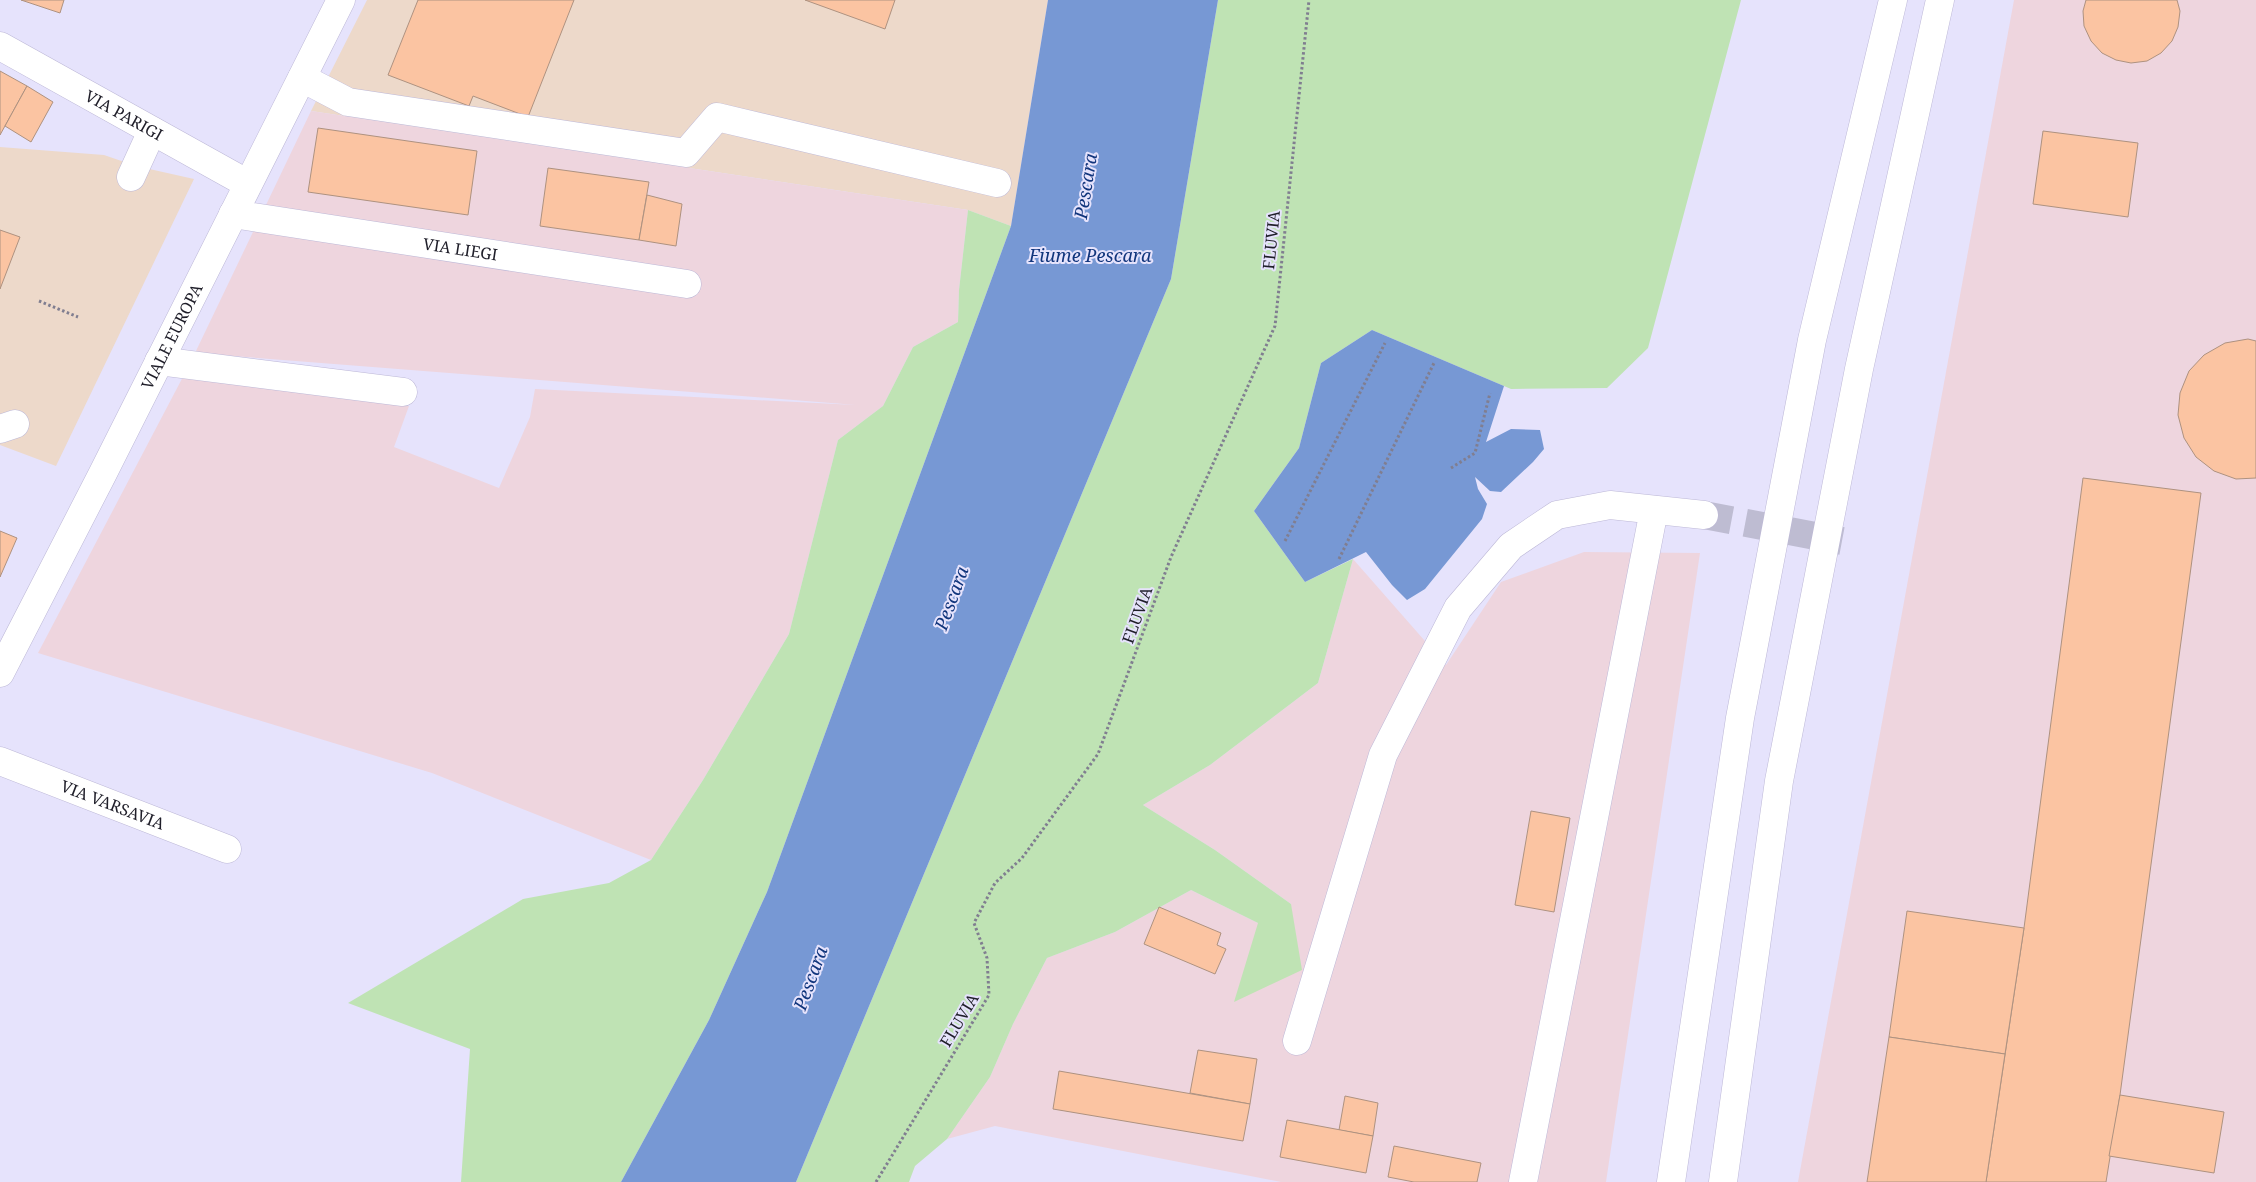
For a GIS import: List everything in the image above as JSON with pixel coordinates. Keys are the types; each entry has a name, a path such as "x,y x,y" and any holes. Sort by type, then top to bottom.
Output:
{"main road":[{"name":"VIALE EUROPA","path":"0,673 341,0"},
{"path":"1671,1182 1740,718 1812,340 1893,0"},
{"path":"1723,1182 1779,781 1859,369 1940,0"},
{"name":"VIA PARIGI","path":"0,46 248,184"},
{"path":"302,78 348,102 686,153 717,117 997,182"},
{"path":"130,177 152,130"},
{"name":"VIA LIEGI","path":"233,214 687,284"},
{"path":"159,361 403,392"},
{"path":"1297,1042 1383,755 1458,608 1511,546 1557,515 1610,506 1704,515"},
{"path":"1523,1182 1654,510"},
{"name":"VIA VARSAVIA","path":"0,761 227,849"}],"path":[{"name":"FLUVIA","path":"876,1182 989,995 987,958 974,923 996,883 1022,858 1098,754 1171,557 1275,326 1309,0"},
{"path":"39,302 78,317"},
{"path":"1285,541 1385,343"},
{"path":"1339,559 1434,363"},
{"path":"1451,468 1475,452 1490,393"}],"shaded area":[{"path":"367,0 1048,0 1011,226 968,210 311,111"},
{"path":"2014,0 2256,0 2256,1182 1798,1182"},
{"path":"311,111 968,210 959,290 958,322 913,347 883,406 838,440 789,634 703,780 651,860 432,773 38,653 185,373 409,406 394,447 499,488 530,417 535,389 856,405 195,353"},
{"path":"0,147 104,155 136,166 194,179 56,466 0,445"},
{"path":"1584,552 1700,553 1606,1182 1281,1182 995,1126 947,1139 990,1077 1013,1024 1047,958 1115,932 1191,890 1258,923 1291,904 1215,850 1143,805 1210,765 1318,683 1353,559 1446,665 1501,582"}],"green space":[{"path":"1218,0 1741,0 1648,348 1607,388 1511,389 1372,330 1321,363 1299,448 1254,511 1305,582 1353,559 1318,683 1210,765 1143,805 1215,850 1291,904 1302,970 1234,1002 1258,923 1191,890 1115,932 1047,958 1013,1024 990,1077 947,1139 915,1166 909,1182 796,1182 1171,279"},
{"path":"968,210 1011,226 767,892 709,1020 621,1182 461,1182 470,1049 348,1003 523,899 609,883 651,860 703,780 789,634 838,440 883,406 913,347 958,322 959,290"}],"water":[{"name":"Fiume Pescara","path":"1048,0 1218,0 1171,279 796,1182 621,1182 709,1020 767,892 1011,226"},
{"path":"1372,330 1504,386 1486,442 1511,429 1540,430 1544,449 1501,492 1490,491 1475,477 1478,489 1487,504 1482,519 1425,589 1407,600 1392,585 1366,552 1305,582 1254,511 1299,448 1321,363"}],"building":[{"path":"21,0 64,0 60,13"},
{"path":"418,0 574,0 528,117 473,96 469,106 388,75"},
{"path":"805,0 895,0 885,29"},
{"path":"2086,0 2177,0 2180,11 2178,27 2172,41 2161,53 2147,61 2131,63 2116,60 2102,53 2091,41 2084,26 2083,11"},
{"path":"0,71 27,86 0,135"},
{"path":"27,86 53,102 31,142 5,126"},
{"path":"318,128 477,151 468,215 308,192"},
{"path":"2043,131 2138,143 2128,217 2033,204"},
{"path":"548,168 649,182 639,240 540,226"},
{"path":"647,195 682,204 676,246 639,240"},
{"path":"0,230 20,237 0,289"},
{"path":"2248,339 2256,341 2256,478 2236,479 2214,471 2196,457 2184,438 2178,415 2180,393 2189,371 2204,355 2225,343"},
{"path":"2083,478 2201,493 2120,1095 2106,1182 1986,1182 2024,928"},
{"path":"0,531 17,538 0,577"},
{"path":"1531,811 1570,818 1554,912 1515,905"},
{"path":"1159,907 1221,933 1217,945 1226,949 1215,974 1144,944"},
{"path":"1907,911 2024,928 2005,1054 1889,1037"},
{"path":"1889,1037 2005,1054 1986,1182 1867,1182"},
{"path":"1198,1050 1257,1059 1250,1104 1190,1093"},
{"path":"1059,1071 1250,1104 1243,1141 1053,1109"},
{"path":"2120,1095 2224,1112 2214,1173 2109,1156"},
{"path":"1345,1096 1378,1103 1373,1136 1339,1130"},
{"path":"1287,1120 1373,1136 1366,1173 1280,1157"},
{"path":"1394,1146 1481,1163 1477,1182 1414,1182 1388,1177"}],"tunnel":[{"path":"1704,515 1842,541"}],"water label":[{"name":"Pescara","path":"1085,186"},
{"name":"Pescara","path":"951,598"},
{"name":"Pescara","path":"810,978"}]}
